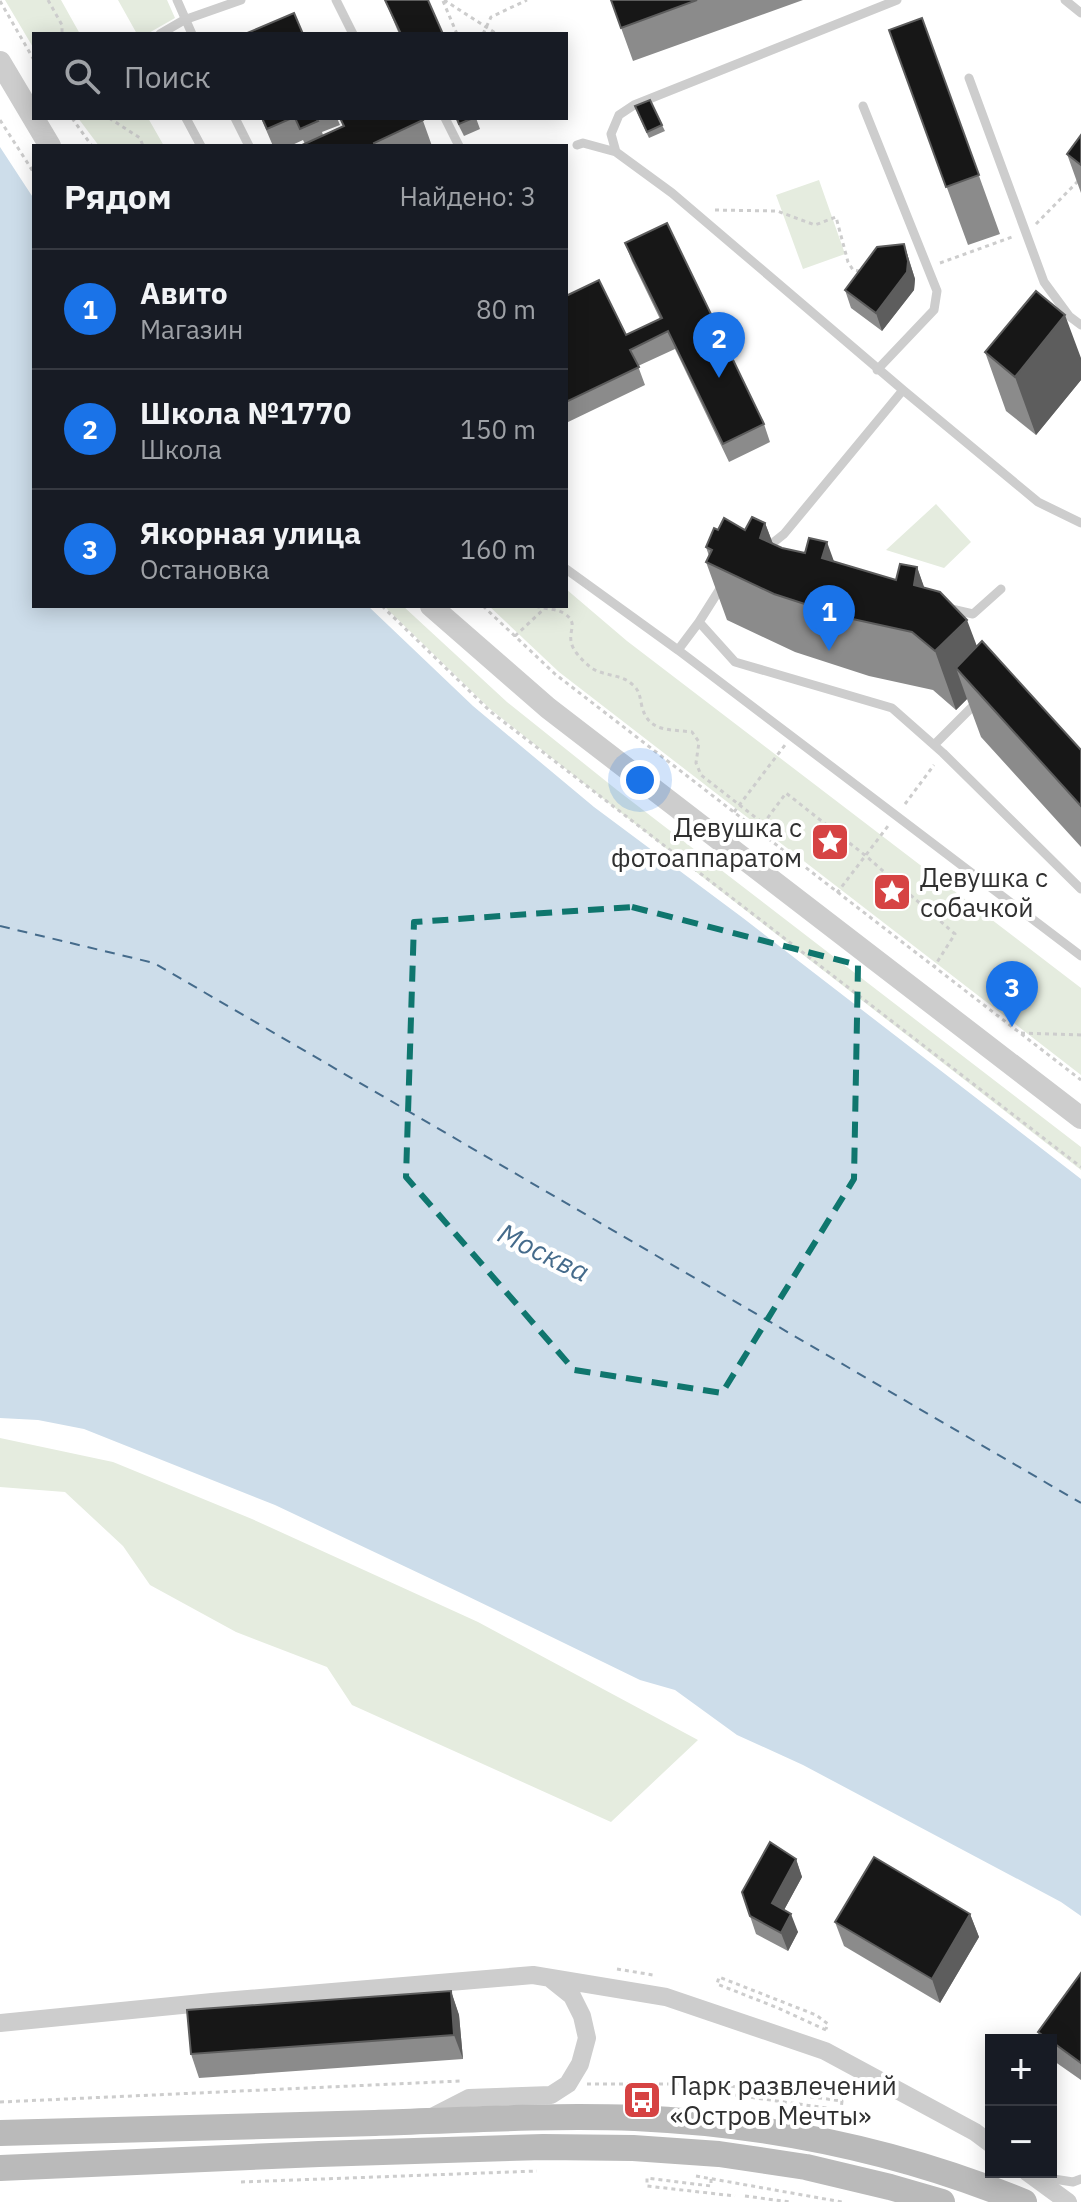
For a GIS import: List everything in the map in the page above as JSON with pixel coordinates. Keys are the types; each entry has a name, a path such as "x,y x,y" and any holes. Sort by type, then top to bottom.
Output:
{"main road":[{"path":"0,2133 635,2118 768,2131 855,2147 981,2184 1024,2202"},
{"path":"0,2168 334,2153 543,2147 633,2148 719,2154 806,2167 942,2202"}],"street":[{"path":"0,62 30,107"},
{"path":"37,120 49,144"},
{"path":"433,608 548,708 1081,1118"},
{"path":"0,2023 533,1975 666,1997 825,2051 985,2140"},
{"path":"423,2122 469,2098 551,2095 568,2084 580,2064 587,2038 582,2016 572,1996 550,1978"},
{"path":"1035,2178 1068,2202"}],"lane":[{"path":"177,0 191,32"},
{"path":"163,32 184,20 241,0"},
{"path":"336,0 352,32"},
{"path":"616,152 611,134 619,115 634,105 897,0"},
{"path":"1065,0 1081,13"},
{"path":"969,78 1044,282 1069,316 1081,325"},
{"path":"863,106 937,291 934,310 877,370"},
{"path":"187,120 200,144"},
{"path":"236,120 248,144"},
{"path":"446,120 458,144"},
{"path":"577,145 583,143 616,152 691,210 877,370 1038,502 1081,523"},
{"path":"751,552 784,534 903,390"},
{"path":"774,542 785,553"},
{"path":"568,570 678,650 1081,956"},
{"path":"678,650 732,570"},
{"path":"942,606 973,614 1001,589"},
{"path":"699,622 735,662 892,708 943,753 1081,889"},
{"path":"934,745 979,699"},
{"path":"1051,2178 1073,2182 1081,2179"}],"path":[{"path":"48,0 62,25 62,32"},
{"path":"444,0 494,32"},
{"path":"444,0 456,32"},
{"path":"484,32 491,17 527,0"},
{"path":"0,1 32,57"},
{"path":"0,120 32,170"},
{"path":"73,120 91,144"},
{"path":"112,120 140,138 142,144"},
{"path":"928,268 1026,232 1081,178"},
{"path":"691,210 777,211 815,225 836,217 853,270 859,272 871,267"},
{"path":"384,608 491,712 1081,1167"},
{"path":"485,608 555,674 1081,1080"},
{"path":"515,636 544,609 557,609 571,620 571,642 575,651 599,673 630,681 639,693 647,719 654,725 668,731 692,732 699,742 696,763 701,775 764,824"},
{"path":"734,812 792,736"},
{"path":"897,816 943,753"},
{"path":"758,831 786,793 866,856 955,934 934,967"},
{"path":"837,893 885,829"},
{"path":"1020,1033 1081,1035"},
{"path":"719,1977 816,2015 828,2024 823,2028 717,1984 719,1977"},
{"path":"0,2102 472,2081"},
{"path":"580,2084 706,2084 842,2101 841,2110 706,2091 706,2084"},
{"path":"231,2182 541,2171"},
{"path":"696,2176 842,2202"},
{"path":"711,2179 711,2186 647,2178 647,2186 735,2196"},
{"path":"745,2196 791,2202 794,2192"}],"highlighted area":[{"path":"632,907 858,965 854,1179 722,1393 574,1370 406,1177 414,922"}],"shaded area":[{"path":"5,0 61,0 79,32 32,32 32,46"},
{"path":"118,0 167,0 175,18 150,32 136,32"},
{"path":"80,120 149,120 163,144 98,144"},
{"path":"819,180 845,254 803,269 776,195"},
{"path":"936,504 971,542 944,568 886,550"},
{"path":"568,591 627,641 1081,988 1081,1075 559,672 491,608 568,608"},
{"path":"386,608 405,608 507,702 617,790 1081,1147 1081,1170 691,868 490,709"},
{"path":"0,1438 113,1462 252,1519 478,1622 698,1740 611,1822 352,1705 327,1667 236,1632 150,1585 123,1546 65,1492 0,1487"}],"water":[{"name":"Москва","path":"0,147 32,196 32,608 370,608 473,706 594,807 1081,1179 1081,1916 1061,1902 803,1765 737,1735 675,1690 640,1680 275,1505 84,1429 38,1420 0,1418"}],"building":[{"path":"385,0 428,0 442,32 400,32"},
{"path":"611,0 697,0 621,28"},
{"path":"294,13 302,32 250,32"},
{"path":"922,18 979,175 946,187 889,30"},
{"path":"650,100 662,125 647,132 635,106"},
{"path":"263,120 287,120 267,129"},
{"path":"296,120 318,121 300,129"},
{"path":"341,120 423,120 374,144 304,144 344,126"},
{"path":"1081,135 1081,165 1067,154"},
{"path":"667,223 764,424 723,444 668,331 630,350 639,367 568,401 568,295 599,280 626,335 662,318 625,243"},
{"path":"904,244 907,272 876,313 845,290 877,247"},
{"path":"1036,291 1065,315 1015,377 985,352"},
{"path":"752,517 765,523 760,538 782,548 805,553 809,538 827,542 822,558 896,580 900,564 917,567 914,585 940,592 967,620 935,651 912,632 848,618 774,594 706,562 712,550 706,547 714,528 718,530 724,518 745,530"},
{"path":"982,641 1081,750 1081,806 956,668"},
{"path":"770,1842 796,1859 772,1903 791,1914 781,1933 750,1916 742,1892"},
{"path":"874,1857 970,1914 932,1979 835,1922"},
{"path":"1081,1973 1081,2063 1057,2045 1057,2034 1038,2032"},
{"path":"451,1991 454,2035 191,2054 187,2010"}],"ferry route":[{"path":"0,926 154,963 1081,1503"}],"place":[{"name":"Школа №1770","path":"719,378"},
{"name":"Авито","path":"829,651"},
{"name":"Девушка с фотоаппаратом","path":"830,842"},
{"name":"Девушка с собачкой","path":"892,892"},
{"name":"Якорная улица","path":"1012,1027"},
{"name":"Парк развлечений «Остров Мечты»","path":"642,2100"}]}
